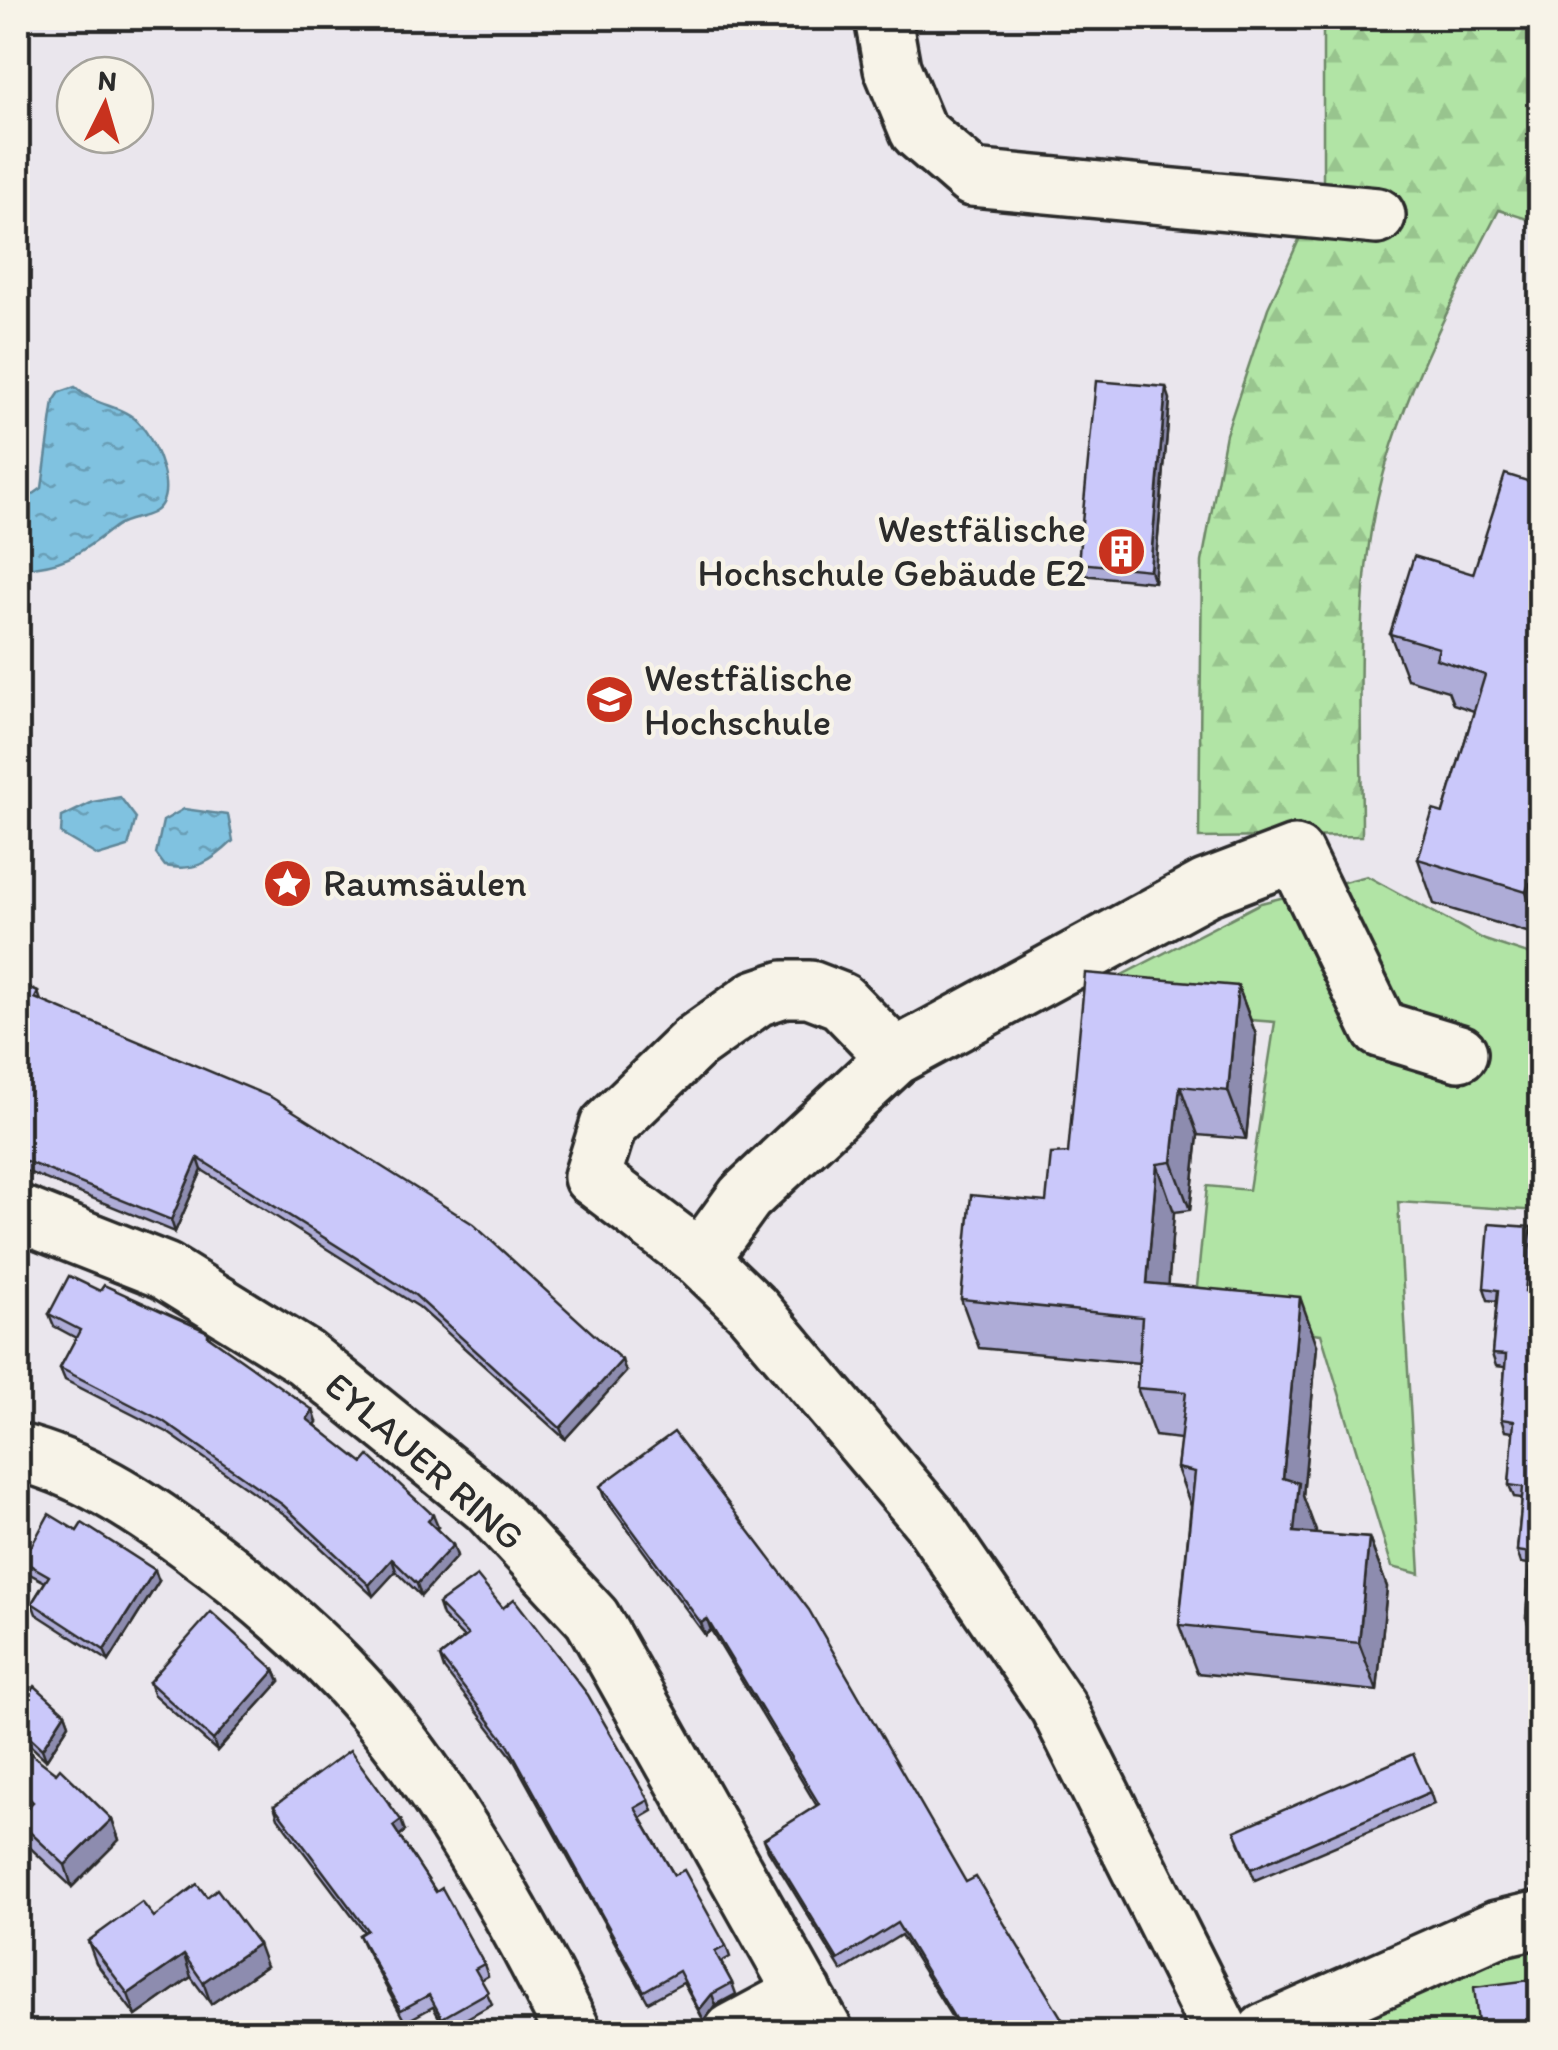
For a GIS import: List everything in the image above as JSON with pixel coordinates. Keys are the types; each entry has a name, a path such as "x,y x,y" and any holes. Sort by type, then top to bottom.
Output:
{"street":[{"path":"882,18 892,68 918,131 972,178 1377,216"},
{"path":"700,1259 745,1197 895,1058 1206,888 1295,854 1380,1029 1460,1052"},
{"path":"895,1058 841,1001 810,989 784,989 757,998 694,1043 608,1126 592,1177 700,1259 752,1309 930,1520 1058,1707 1222,2032"},
{"name":"EYLAUER RING","path":"18,1213 165,1270 304,1357 488,1506 592,1618 815,2013 732,2032"},
{"path":"18,1452 54,1461 144,1509 230,1572 351,1682 455,1820 572,2032"},
{"path":"1265,2032 1497,1929 1540,1918"}],"green space":[{"path":"1323,18 1540,18 1540,223 1499,210 1426,358 1383,474 1364,593 1360,674 1362,836 1199,838 1202,562 1226,434 1268,308 1323,187"},
{"path":"1367,876 1485,940 1540,958 1540,1211 1398,1202 1420,1574 1392,1567 1321,1334 1194,1317 1207,1186 1249,1190 1275,1022 1098,1008 1095,989 1261,903"},
{"path":"1540,1940 1540,2032 1309,2032"}],"water":[{"path":"75,387 140,424 158,456 164,495 152,513 120,523 72,556 21,568 18,505 42,488 54,401 60,392"},
{"path":"120,797 136,818 128,847 98,856 61,834 62,817 93,802"},
{"path":"184,809 228,815 233,841 202,864 186,868 165,866 156,854 163,821"}],"building":[{"path":"1096,381 1166,387 1150,570 1078,563"},
{"path":"1505,474 1540,485 1540,887 1529,883 1526,892 1418,859 1433,810 1443,813 1485,675 1436,659 1439,648 1390,634 1414,556 1473,574"},
{"path":"1085,973 1238,986 1228,1091 1180,1086 1172,1162 1157,1164 1147,1283 1300,1297 1283,1478 1299,1483 1294,1532 1369,1538 1359,1643 1179,1625 1195,1472 1177,1468 1186,1392 1137,1388 1142,1317 961,1299 971,1195 1046,1202 1051,1154 1068,1153"},
{"path":"18,983 38,992 35,998 271,1097 473,1224 622,1360 560,1428 415,1295 198,1158 171,1220 18,1158"},
{"path":"1489,1224 1531,1227 1525,1291 1539,1292 1534,1357 1540,1358 1540,1619 1526,1617 1531,1553 1517,1551 1523,1487 1509,1485 1514,1421 1501,1419 1506,1355 1492,1354 1498,1290 1484,1288"},
{"path":"69,1276 100,1291 104,1285 208,1332 208,1336 313,1410 307,1419 363,1463 369,1456 433,1515 428,1521 453,1545 417,1584 392,1559 369,1585 283,1505 163,1421 60,1368 80,1330 49,1314"},
{"path":"674,1432 809,1610 966,1882 976,1877 1064,2022 1047,2032 963,2032 897,1923 838,1960 764,1839 819,1804 707,1619 701,1623 600,1486"},
{"path":"49,1514 77,1531 82,1523 155,1570 104,1650 32,1603 49,1576 23,1561"},
{"path":"477,1576 503,1608 514,1599 588,1695 649,1800 635,1808 674,1875 684,1870 726,1946 715,1952 732,1983 712,1994 699,2010 679,1971 644,1991 508,1745 440,1657 468,1635 438,1604"},
{"path":"211,1612 275,1670 213,1740 149,1682"},
{"path":"35,1686 65,1713 42,1749 18,1727 18,1706"},
{"path":"18,1744 56,1773 60,1768 112,1819 65,1865 18,1821 33,1802 18,1787"},
{"path":"350,1750 401,1820 393,1826 436,1892 442,1888 484,1964 475,1969 488,1992 442,2018 429,1995 401,2010 359,1935 367,1930 274,1806"},
{"path":"1413,1754 1430,1792 1251,1869 1235,1831"},
{"path":"197,1884 207,1897 217,1889 258,1944 203,1982 184,1955 128,1994 88,1941 142,1902 154,1917"},
{"path":"1540,1979 1540,2032 1479,2032 1474,1987"}],"place":[{"name":"Westfälische Hochschule Gebäude E2","path":"1121,551"},
{"name":"Westfälische Hochschule","path":"609,700"},
{"name":"Raumsäulen","path":"288,883"}]}
